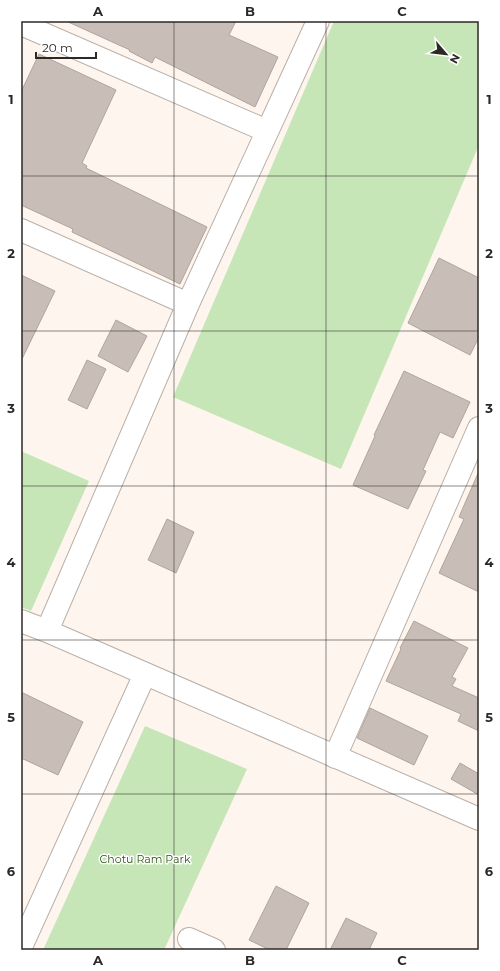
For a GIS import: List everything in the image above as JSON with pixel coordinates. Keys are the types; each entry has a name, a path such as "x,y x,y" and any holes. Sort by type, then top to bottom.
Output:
{"street":[{"path":"48,632 188,304 318,21"},
{"path":"21,24 267,131"},
{"path":"21,230 188,304"},
{"path":"335,757 479,428"},
{"path":"21,621 479,820"},
{"path":"21,947 145,674"},
{"path":"189,939 214,950"}],"green space":[{"path":"334,21 479,21 479,145 341,469 173,397"},
{"path":"21,451 89,481 31,611 21,607"},
{"name":"Chotu Ram Park","path":"145,726 247,769 164,950 43,950"}],"building":[{"path":"66,21 236,21 229,35 278,57 255,107 155,57 152,63 129,51 130,50"},
{"path":"39,54 116,90 82,163 87,166 86,168 207,227 180,284 72,232 73,229 21,205 21,92"},
{"path":"439,258 479,278 479,337 470,355 408,323"},
{"path":"21,275 55,291 21,361"},
{"path":"116,320 147,336 128,372 98,356"},
{"path":"87,360 106,369 87,409 68,400"},
{"path":"404,371 470,402 453,438 440,432 423,470 426,471 408,509 353,485 375,436 374,435"},
{"path":"479,471 479,592 439,573 464,519 459,517"},
{"path":"167,519 194,532 176,573 148,560"},
{"path":"414,621 468,648 452,677 456,679 452,686 479,698 479,731 458,721 461,714 386,681 401,649 400,648"},
{"path":"21,692 83,722 58,775 21,758"},
{"path":"370,708 428,736 414,765 357,738"},
{"path":"460,763 479,774 479,795 451,779"},
{"path":"276,886 309,903 286,950 270,950 249,940"},
{"path":"346,918 377,933 369,950 330,950"}]}
